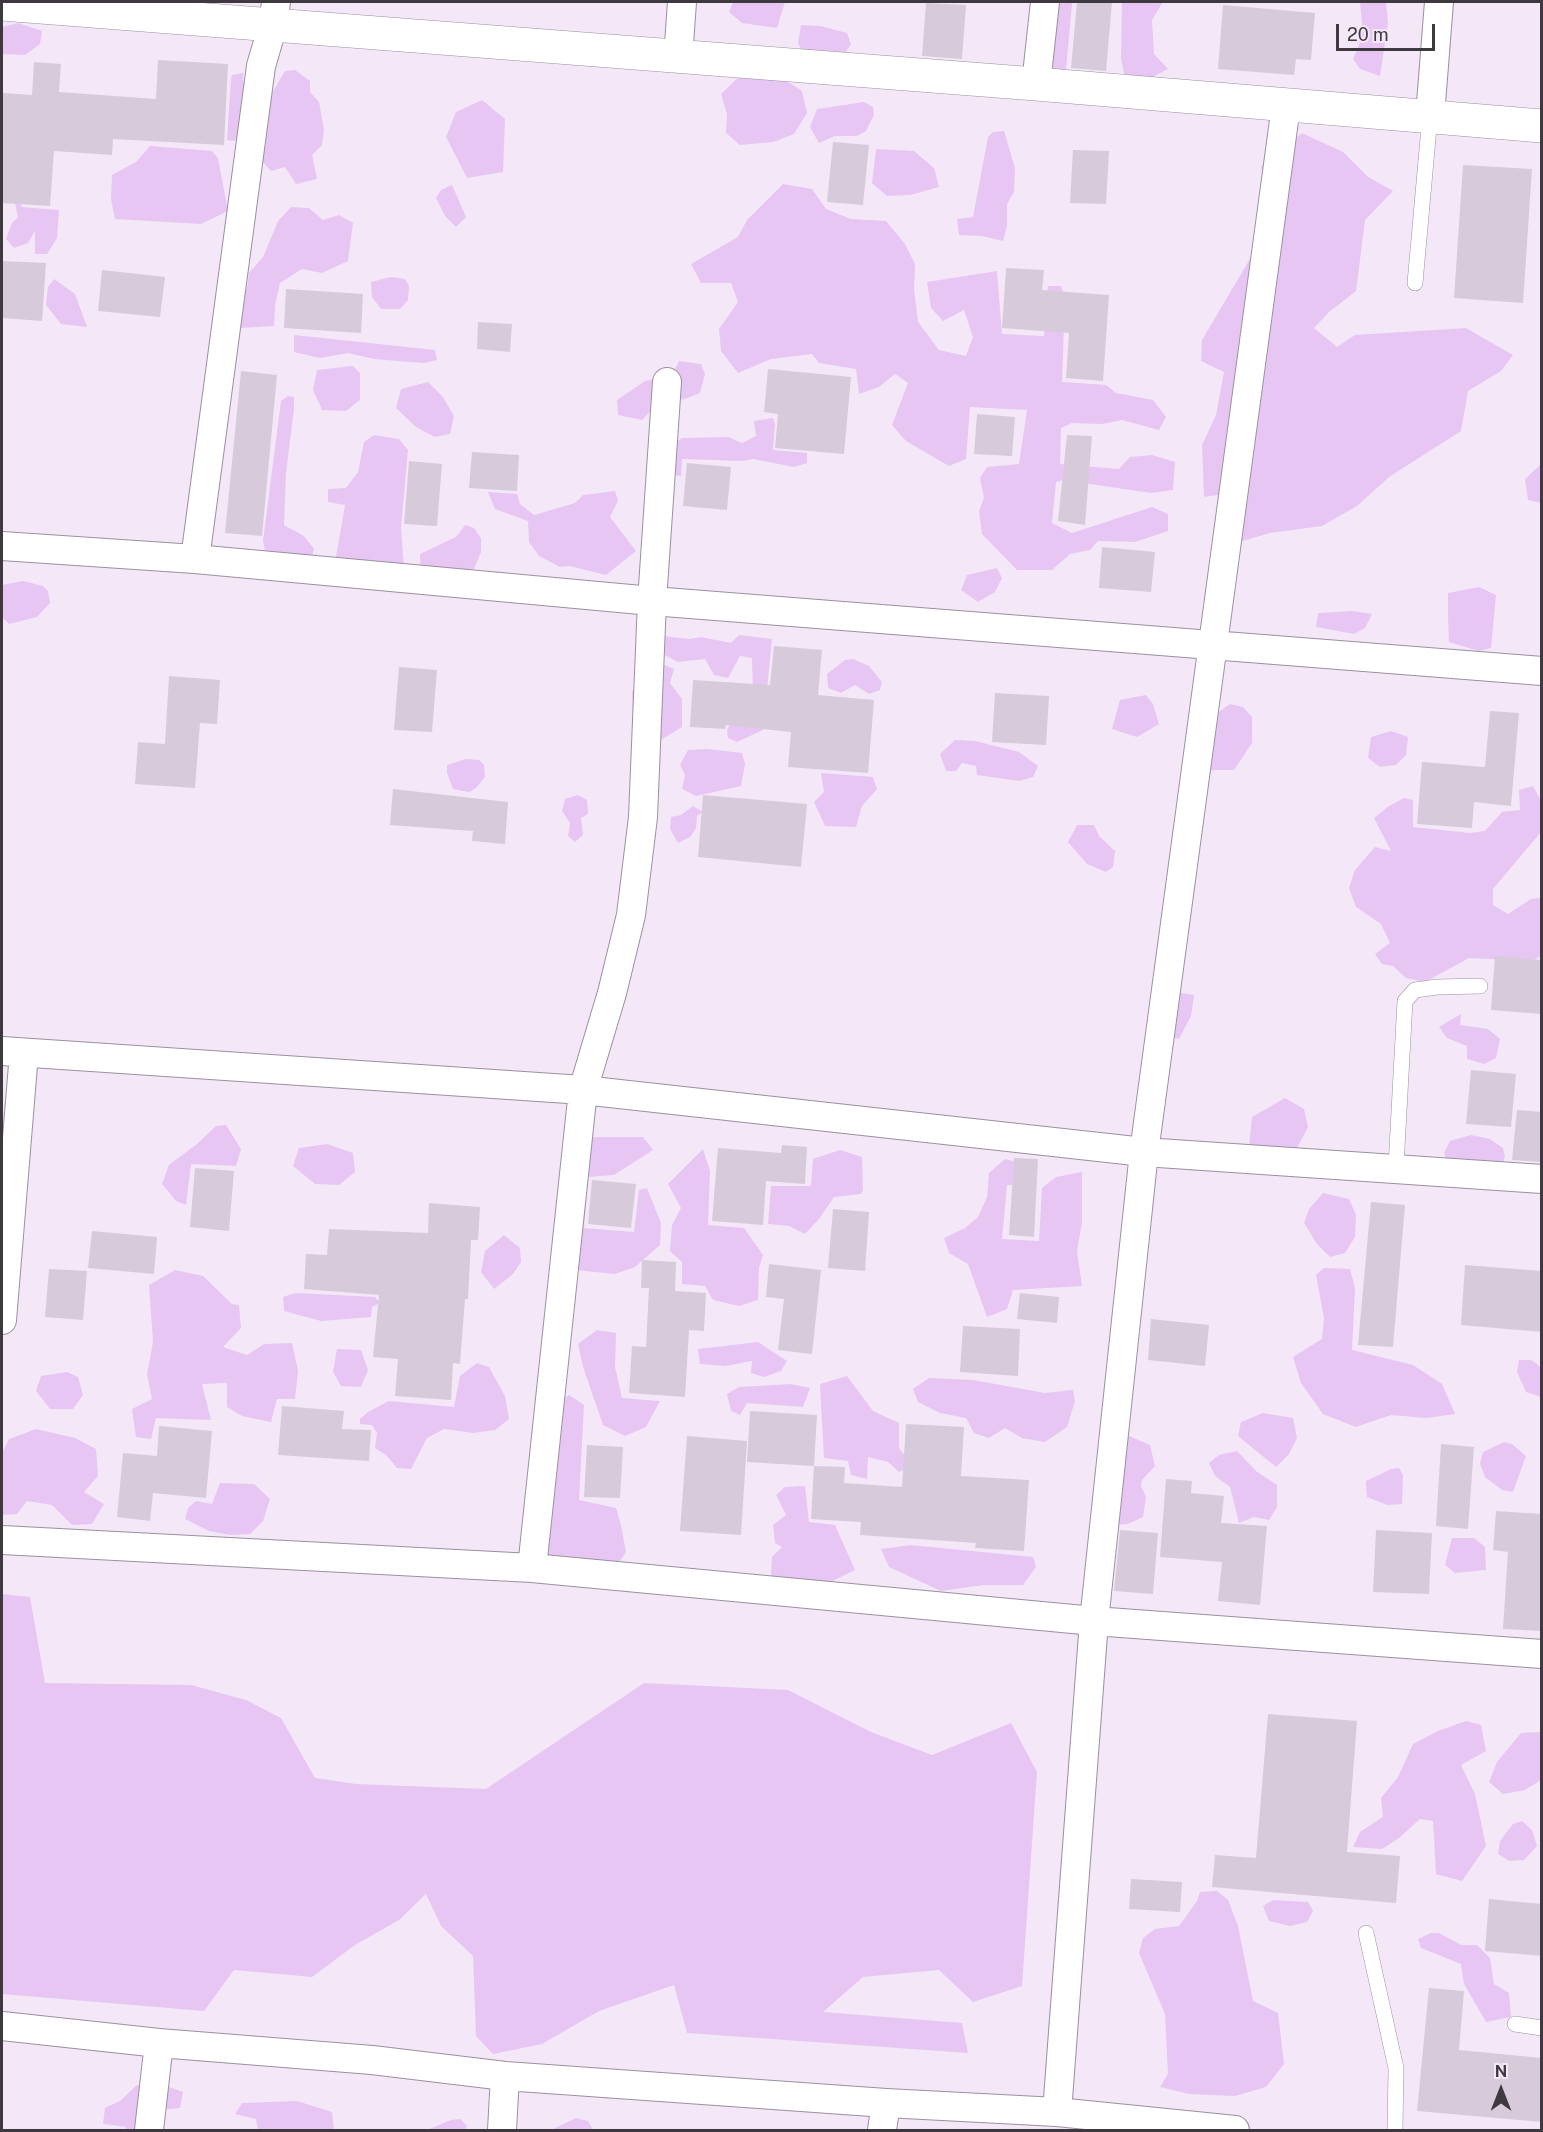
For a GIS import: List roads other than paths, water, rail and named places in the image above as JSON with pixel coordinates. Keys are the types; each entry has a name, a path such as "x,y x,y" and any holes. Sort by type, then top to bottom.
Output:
{"street":[{"path":"678,58 682,2"},
{"path":"1036,84 1044,2"},
{"path":"1430,116 1439,2"},
{"path":"2,4 274,14 678,58 1036,84 1542,126"},
{"path":"195,559 261,66 274,14"},
{"path":"1057,2112 1094,1621 1144,1152 1286,106"},
{"path":"532,1568 583,1090 612,993 631,915 643,817 652,601 668,382"},
{"path":"2,546 195,559 652,601 1542,671"},
{"path":"2,1320 13,1052 583,1090 1144,1152 1395,1167 1542,1179"},
{"path":"2,1540 532,1568 1094,1621 1542,1654"},
{"path":"2,2026 159,2043 372,2060 505,2076 886,2103 1057,2112 1235,2130"},
{"path":"150,2130 159,2043"},
{"path":"502,2130 505,2076"},
{"path":"882,2130 886,2103"}],"lane":[{"path":"1415,284 1430,116"},
{"path":"1395,1167 1405,1001 1415,990 1480,986"},
{"path":"1366,1933 1395,2068 1395,2130"},
{"path":"1515,2024 1542,2028"}]}
